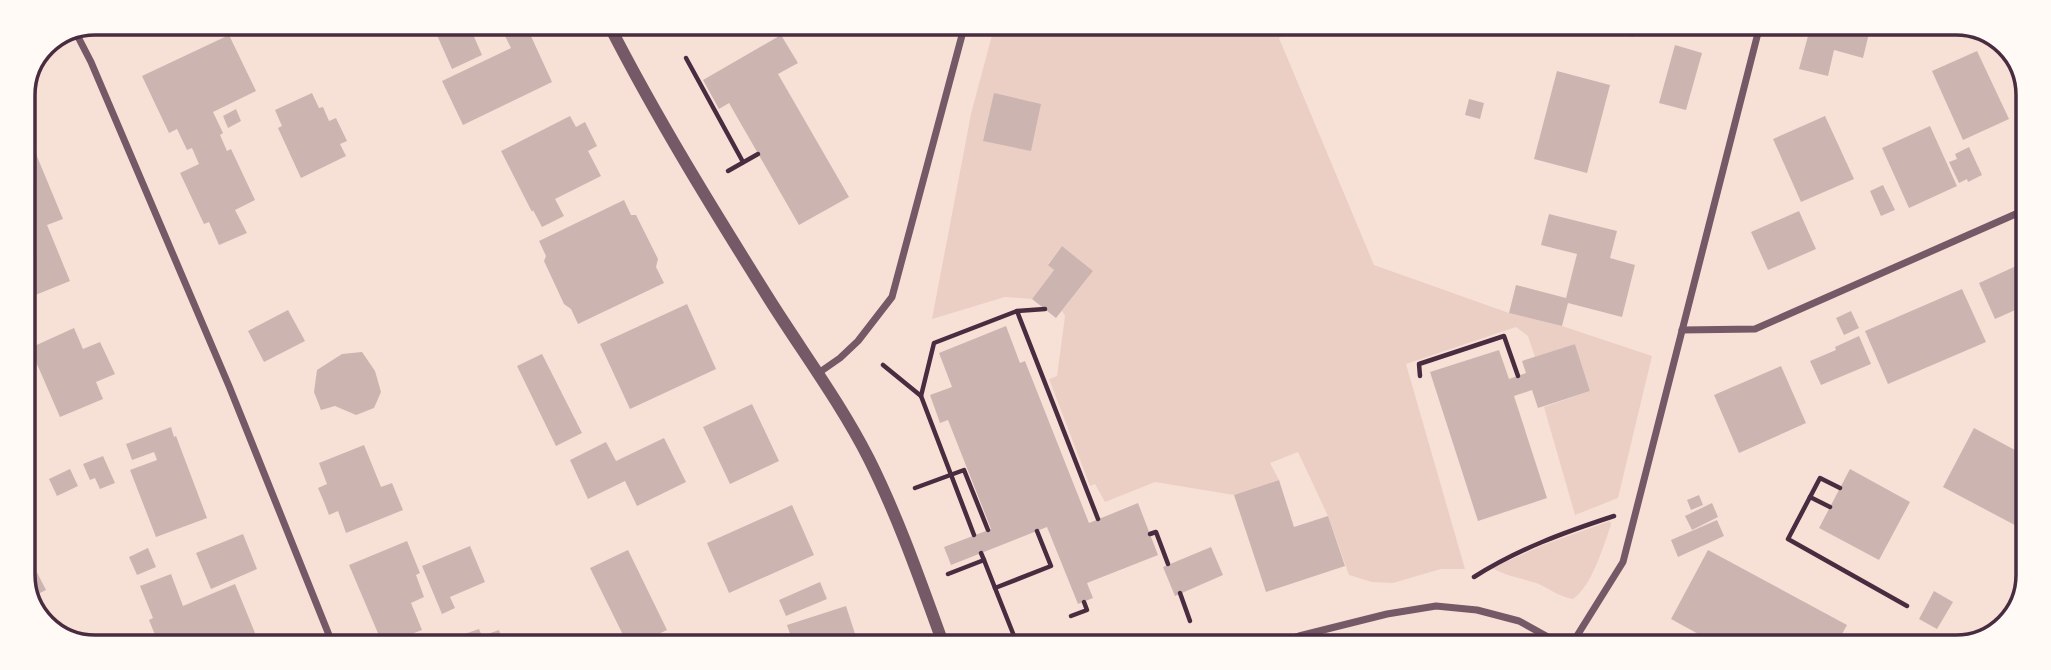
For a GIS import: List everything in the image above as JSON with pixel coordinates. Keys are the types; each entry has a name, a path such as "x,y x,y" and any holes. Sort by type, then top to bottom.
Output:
{"street":[{"path":"614,35 741,255 845,417 868,458 888,500 940,635"},
{"path":"817,374 858,341 892,297 962,35"},
{"path":"1576,635 1623,562 1757,35"},
{"path":"78,38 229,386 328,635"},
{"path":"1682,330 1755,329 2016,214"},
{"path":"1302,635 1387,614 1436,606 1477,610 1519,621 1545,635"}],"path":[{"path":"686,58 743,162"},
{"path":"728,171 758,154"},
{"path":"921,397 934,343 1017,311 1045,309"},
{"path":"1017,311 1098,519"},
{"path":"1420,376 1419,364 1504,336 1518,376"},
{"path":"883,365 921,397 974,535"},
{"path":"915,488 964,470 988,530"},
{"path":"1840,488 1820,478 1788,538 1907,606"},
{"path":"1810,497 1830,507"},
{"path":"1474,577 1502,559 1562,533 1637,508"},
{"path":"995,588 1051,566 1037,531"},
{"path":"1150,534 1156,532 1168,564"},
{"path":"981,553 1014,635"},
{"path":"948,574 984,560"},
{"path":"1180,593 1190,621"},
{"path":"1071,616 1087,610 1084,602"}],"shaded area":[{"path":"992,35 1284,35 1279,38 1374,265 1509,313 1562,326 1652,356 1618,498 1575,515 1544,407 1590,391 1575,344 1535,357 1528,336 1516,327 1406,364 1465,569 1441,569 1393,583 1372,582 1349,575 1328,516 1298,452 1270,463 1279,480 1234,495 1155,482 1105,502 1095,484 1090,486 1049,379 1057,376 1065,316 1062,311 1093,271 1062,246 1048,264 1054,270 1032,299 1005,297 932,319 971,114"},
{"path":"1610,521 1611,525 1591,576 1573,599 1492,568 1543,545"}],"building":[{"path":"229,35 256,91 213,112 223,133 220,135 227,151 231,149 255,200 235,210 247,233 219,245 209,222 204,224 180,173 199,164 192,148 187,150 177,129 169,133 142,76"},
{"path":"437,35 473,35 482,55 452,69"},
{"path":"504,35 530,35 552,82 463,125 442,81 511,48"},
{"path":"781,35 798,63 778,74 849,197 799,225 729,103 719,109 703,80"},
{"path":"1808,35 1869,35 1863,58 1834,50 1828,76 1799,69"},
{"path":"1675,45 1702,53 1686,110 1659,103"},
{"path":"1977,51 2009,119 1963,140 1932,71"},
{"path":"1557,71 1610,85 1587,173 1534,159"},
{"path":"312,93 319,108 323,107 329,121 336,118 347,141 340,144 346,156 301,178 278,128 282,126 275,110"},
{"path":"994,93 1041,104 1031,151 983,141"},
{"path":"1469,99 1484,103 1480,119 1465,115"},
{"path":"236,109 241,121 228,128 223,116"},
{"path":"570,116 576,127 585,122 597,146 588,151 601,176 555,199 564,216 542,227 501,151"},
{"path":"1825,116 1854,179 1801,202 1773,139"},
{"path":"1930,126 1957,186 1909,208 1882,148"},
{"path":"1969,147 1982,175 1959,183 1949,162 1957,159 1955,154"},
{"path":"35,152 63,219 47,225 70,281 35,295"},
{"path":"1883,185 1895,210 1881,216 1870,191"},
{"path":"624,200 631,215 636,215 658,259 656,267 664,283 578,324 571,309 564,304 544,261 546,256 539,241"},
{"path":"1799,211 1816,249 1768,270 1751,232"},
{"path":"1549,214 1617,231 1610,258 1635,265 1622,317 1568,303 1562,326 1509,313 1516,285 1566,298 1577,254 1541,245"},
{"path":"1062,246 1093,271 1056,318 1032,299 1054,270 1048,265"},
{"path":"2016,266 2016,310 1995,319 1979,283"},
{"path":"1962,289 1986,342 1888,384 1865,331"},
{"path":"687,304 716,369 630,409 600,344"},
{"path":"288,310 305,341 264,362 248,331"},
{"path":"1851,311 1859,328 1844,335 1836,318"},
{"path":"1006,326 1020,363 1025,361 1089,523 1138,503 1158,555 1087,583 1093,598 1078,604 1047,527 951,565 944,547 991,529 948,420 940,423 930,395 952,387 939,353"},
{"path":"74,328 83,349 100,342 115,374 96,382 103,399 60,417 35,360 35,346"},
{"path":"1859,336 1871,364 1821,385 1810,361"},
{"path":"1575,344 1590,391 1538,408 1532,390 1514,396 1547,498 1478,521 1430,372 1499,350 1509,379 1526,373 1522,361"},
{"path":"362,352 375,371 381,392 374,408 356,415 335,406 321,410 314,392 317,370 342,354"},
{"path":"542,354 582,433 556,446 517,366"},
{"path":"1781,366 1806,423 1739,453 1714,395"},
{"path":"752,404 779,461 730,484 703,427"},
{"path":"171,427 207,518 156,537 130,470 157,460 154,452 132,460 126,444"},
{"path":"1974,428 2016,451 2016,526 1943,487"},
{"path":"664,438 686,482 637,506 625,481 588,499 570,460 606,442 616,461"},
{"path":"364,445 381,487 392,483 403,510 346,533 338,511 329,515 318,488 327,484 319,463"},
{"path":"103,456 115,483 100,489 95,478 90,480 83,464"},
{"path":"70,469 78,486 57,496 49,479"},
{"path":"1850,469 1910,502 1879,560 1819,528"},
{"path":"1279,480 1294,527 1328,516 1345,566 1266,592 1234,495"},
{"path":"1699,495 1703,505 1691,510 1687,500"},
{"path":"1712,503 1718,517 1692,530 1685,516"},
{"path":"792,505 814,555 729,593 707,543"},
{"path":"1717,520 1724,536 1678,557 1671,540"},
{"path":"243,534 257,569 211,589 196,553"},
{"path":"407,541 420,573 416,575 424,597 411,603 422,630 409,635 379,635 349,565"},
{"path":"470,546 485,582 450,597 455,608 442,614 422,566"},
{"path":"1211,547 1223,575 1175,596 1163,567"},
{"path":"148,548 156,567 137,575 129,557"},
{"path":"628,550 667,630 656,635 623,635 590,568"},
{"path":"1708,550 1847,625 1842,635 1700,635 1671,619"},
{"path":"35,569 46,590 38,594"},
{"path":"171,574 183,606 235,584 255,633 155,635 149,620 153,618 140,586"},
{"path":"820,582 827,599 786,616 779,600"},
{"path":"1934,591 1953,602 1937,629 1919,619"},
{"path":"846,606 855,635 790,635 787,625"},
{"path":"479,629 482,635 461,635"},
{"path":"499,630 501,635 485,635"}]}
